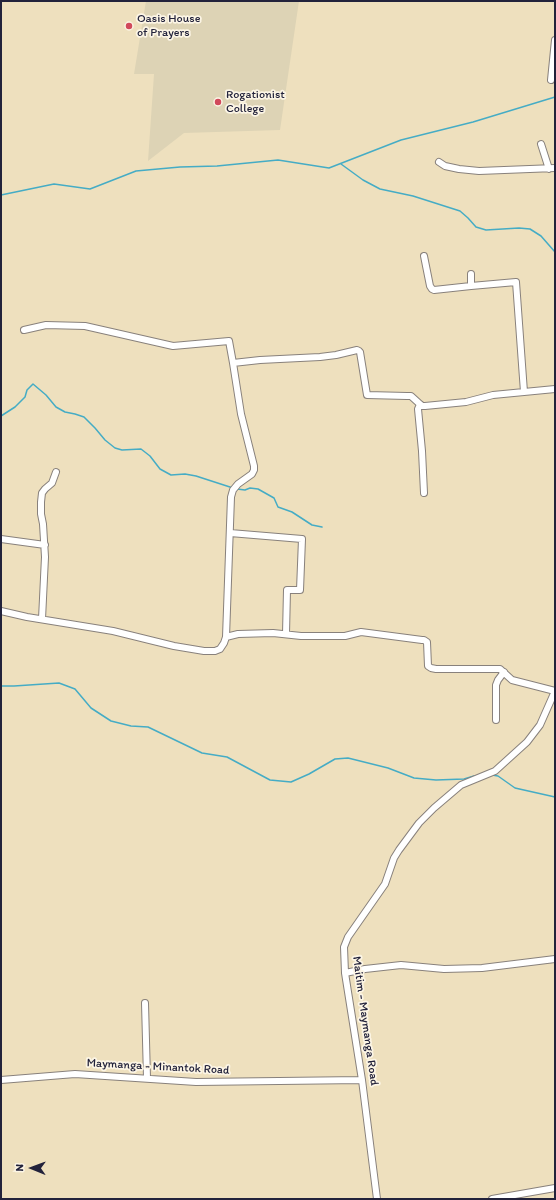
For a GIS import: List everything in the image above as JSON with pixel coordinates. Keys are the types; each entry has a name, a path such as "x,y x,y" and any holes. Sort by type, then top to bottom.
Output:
{"street":[{"path":"552,80 555,40"},
{"path":"439,162 445,166 479,171 552,169 541,144"},
{"path":"424,256 430,286 434,290 516,282 524,392"},
{"path":"471,274 471,286"},
{"path":"1,611 112,631 156,643 204,651 215,651 220,649 226,637 231,497 233,490 238,484 252,474 254,466 241,414 229,341 173,346 85,326 46,325 24,330"},
{"path":"233,363 320,357 359,350 367,395 407,396 425,406 466,402 493,395 555,389"},
{"path":"420,404 418,409 424,493"},
{"path":"42,619 45,545 41,514 41,498 45,489 52,483 56,472"},
{"path":"230,533 302,539 300,590 287,590 286,634"},
{"path":"1,539 45,545"},
{"path":"226,637 238,634 327,636 350,635 361,632 424,640 426,642 428,666 431,668 497,669 502,670 509,679 555,691"},
{"path":"496,720 496,682 504,672"},
{"name":"Maitim - Maymanga Road","path":"377,1199 362,1080 345,973 344,947 348,937 385,884 394,858 419,823 461,785 495,772 527,742 540,725 555,691"},
{"path":"345,973 365,969 402,966 444,969 482,968 555,959"},
{"path":"145,1003 147,1078"},
{"name":"Maymanga - Minantok Road","path":"1,1080 75,1074 196,1082 362,1080"},
{"path":"492,1199 555,1188"}],"shaded area":[{"name":"Rogationist College","path":"146,1 299,1 280,130 184,133 148,161 154,74 134,74"}],"waterway":[{"path":"1,195 54,184 90,189 136,171 180,167 217,166 278,160 329,168 401,140 473,122 555,97"},
{"path":"341,164 363,180 380,189 413,196 460,211 476,227 486,230 519,228 530,229 541,236 555,252"},
{"path":"1,416 15,407 25,397 27,390 33,384 46,395 56,407 65,412 84,417 105,440 115,448 122,450 141,449 150,456 160,469 171,475 185,474 196,476 233,488"},
{"path":"237,489 258,489 274,498 278,507 292,512 312,525 322,527"},
{"path":"1,686 59,683 75,689 91,708 111,721 131,726 148,727 202,753 227,757 270,780 291,782 309,774 335,759 348,758 388,768 414,778 436,780 464,779 474,776"},
{"path":"492,775 498,776 515,788 555,797"}],"place":[{"name":"Oasis House of Prayers","path":"129,26"},
{"name":"Rogationist College","path":"218,102"}]}
